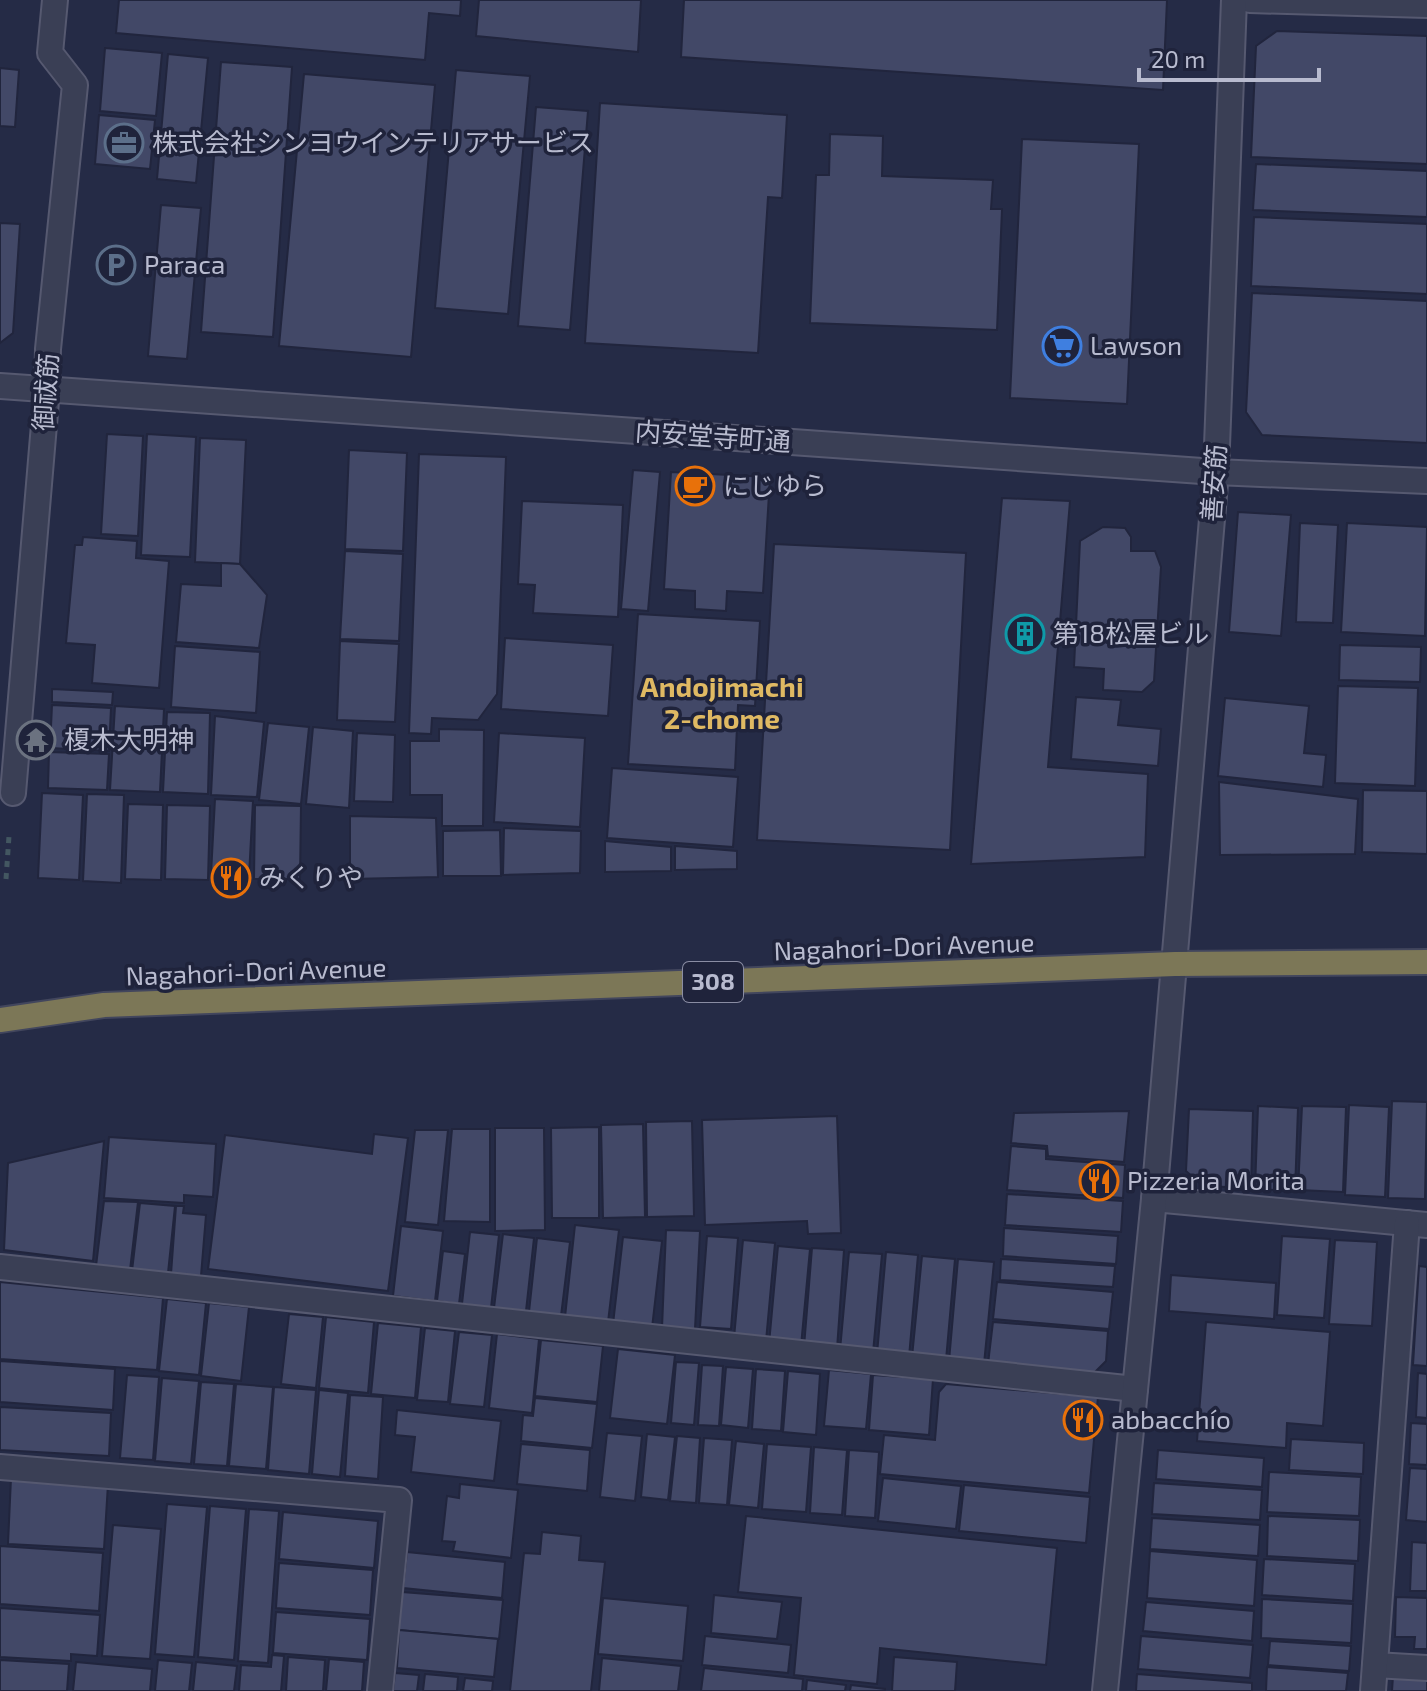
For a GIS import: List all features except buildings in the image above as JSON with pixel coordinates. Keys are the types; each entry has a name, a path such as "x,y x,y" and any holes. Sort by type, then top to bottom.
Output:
{"highway":[{"name":"Nagahori-Dori Avenue","path":"0,1020 104,1005 1175,964 1427,962"}],"street":[{"name":"御祓筋","path":"13,793 48,349 75,85 50,53 55,0"},
{"name":"善安筋","path":"1105,1691 1154,1199 1216,472 1234,0"},
{"path":"1250,0 1427,5"},
{"name":"内安堂寺町通","path":"0,386 1216,472 1427,481"},
{"path":"1154,1199 1417,1224 1373,1691"},
{"path":"0,1267 1135,1389"},
{"path":"0,1467 399,1500 380,1691"},
{"path":"1375,1665 1427,1668"}],"place":[{"name":"株式会社シンヨウインテリアサービス","path":"124,143"},
{"name":"Paraca","path":"116,265"},
{"name":"Lawson","path":"1062,346"},
{"name":"にじゆら","path":"695,486"},
{"name":"第18松屋ビル","path":"1025,634"},
{"name":"榎木大明神","path":"36,740"},
{"name":"みくりや","path":"231,878"},
{"name":"Pizzeria Morita","path":"1099,1181"},
{"name":"abbacchío","path":"1083,1420"}],"district":[{"name":"Andojimachi 2-chome","path":"722,703"}]}
